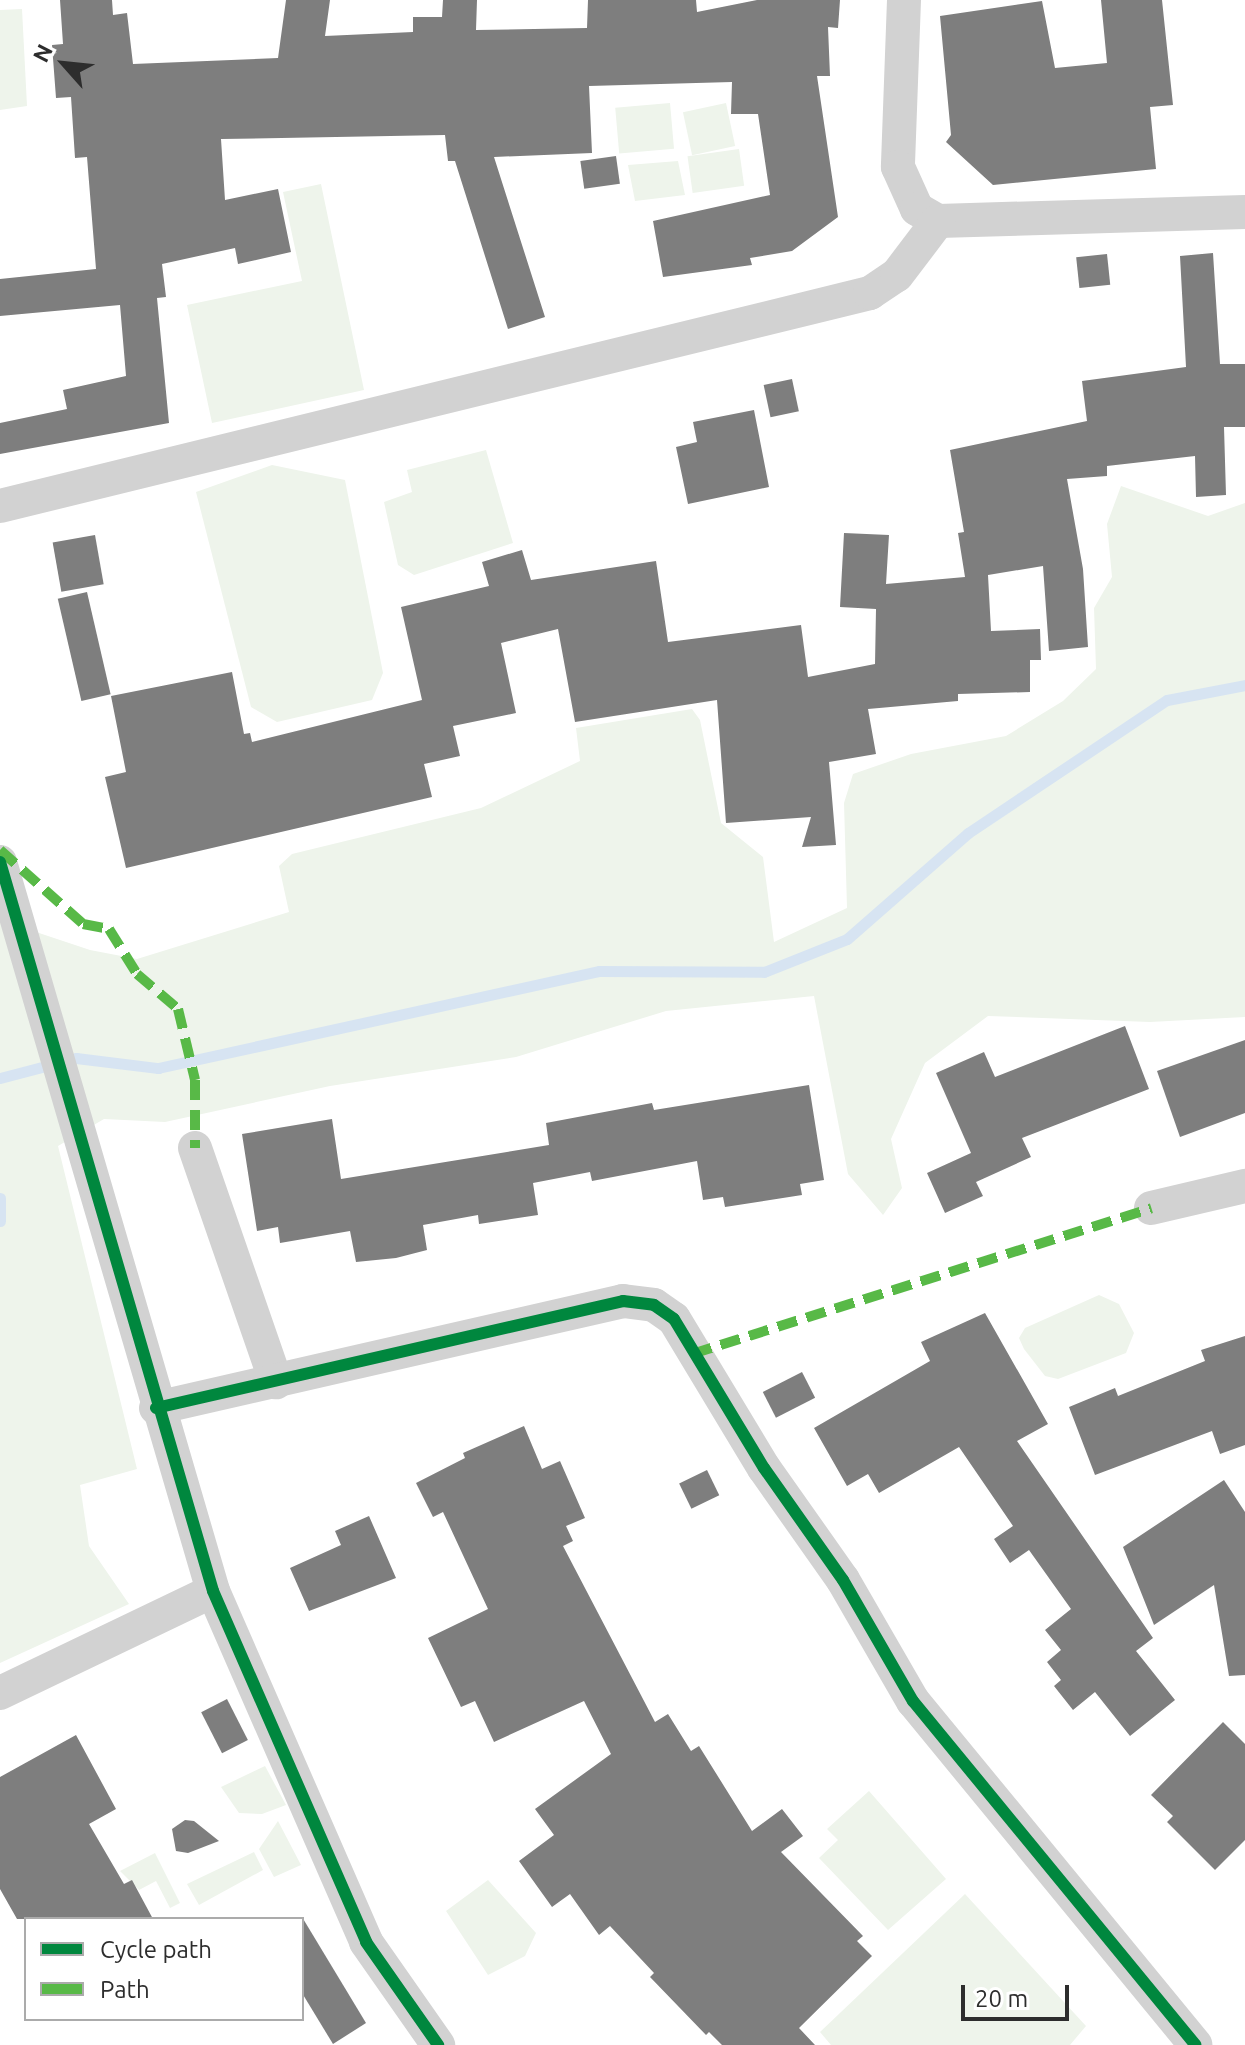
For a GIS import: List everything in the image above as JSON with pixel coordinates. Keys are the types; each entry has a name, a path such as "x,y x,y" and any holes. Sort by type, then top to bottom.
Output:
{"street":[{"path":"904,0 898,167 917,209 938,221 1245,212"},
{"path":"0,506 870,293 897,275 938,221"},
{"path":"0,862 156,1408 213,1591 366,1942 438,2045"},
{"path":"195,1148 276,1382"},
{"path":"1151,1208 1245,1186"},
{"path":"156,1408 623,1301 654,1305 674,1319 764,1468 843,1580 913,1701 1196,2045"},
{"path":"0,1693 213,1591"}],"shaded area":[{"path":"22,9 27,106 0,110 0,10"},
{"path":"670,103 674,149 619,154 615,108"},
{"path":"726,103 735,146 692,155 683,112"},
{"path":"739,149 744,186 693,193 688,156"},
{"path":"678,161 685,195 635,201 628,165"},
{"path":"321,184 364,390 212,423 187,305 302,281 283,192"},
{"path":"486,450 513,543 414,575 398,565 384,502 412,492 407,470"},
{"path":"272,465 345,480 383,673 372,700 277,722 251,707 196,492"},
{"path":"1121,486 1208,516 1245,503 1245,1017 1150,1022 988,1016 925,1063 891,1139 902,1188 883,1215 848,1174 814,996 666,1011 516,1057 330,1086 165,1122 104,1119 58,1146 137,1469 80,1485 89,1546 129,1604 0,1663 0,920 90,950 137,959 289,912 279,866 292,854 481,808 580,761 576,728 692,709 700,720 721,823 763,857 774,942 847,908 844,803 853,774 911,754 1006,736 1063,701 1096,669 1094,608 1112,577 1107,524"},
{"path":"1099,1295 1119,1304 1134,1333 1126,1353 1058,1379 1045,1376 1019,1338 1025,1328"},
{"path":"265,1766 286,1805 262,1814 239,1813 221,1787"},
{"path":"869,1791 946,1879 888,1930 819,1858 838,1840 827,1829"},
{"path":"278,1821 301,1865 274,1877 259,1849"},
{"path":"254,1852 263,1870 199,1905 187,1884"},
{"path":"155,1853 180,1903 170,1908 156,1881 139,1890 120,1871"},
{"path":"488,1880 536,1933 525,1956 488,1975 446,1911"},
{"path":"965,1894 1086,2026 1070,2045 831,2045 820,2032"}],"building":[{"path":"60,0 112,0 113,15 127,13 133,64 278,58 286,0 330,0 325,36 413,32 413,17 442,17 443,0 477,0 476,30 587,28 588,0 696,0 697,12 757,0 840,0 838,28 828,27 830,76 817,76 838,217 792,251 750,258 752,265 663,277 653,221 770,195 758,114 731,114 732,82 589,86 592,153 494,157 545,317 508,329 455,161 448,161 445,135 221,139 225,200 278,189 291,252 238,264 235,248 162,264 166,297 157,298 169,423 0,454 0,423 67,409 63,390 126,376 120,305 0,316 0,279 96,269 87,157 75,158 71,97 56,98 52,45 63,44"},
{"path":"1101,0 1162,0 1173,105 1150,107 1156,169 993,185 946,142 951,135 940,16 1042,1 1055,68 1107,63"},
{"path":"616,156 620,184 584,189 580,161"},
{"path":"1213,253 1220,364 1245,364 1245,427 1224,427 1226,495 1196,497 1195,456 1107,466 1107,476 1067,479 1083,569 1088,647 1049,651 1043,566 988,575 991,631 1040,629 1041,660 1030,660 1030,692 958,694 958,701 868,709 876,754 829,762 836,845 802,847 811,817 726,823 717,700 575,722 558,629 501,643 516,713 453,726 460,756 424,764 432,797 126,868 105,777 126,772 111,696 232,672 244,734 250,733 252,742 422,700 401,607 489,586 482,562 522,550 531,580 656,561 668,642 801,625 808,677 875,664 876,609 840,607 844,533 889,535 886,584 965,577 958,533 964,532 950,450 1087,421 1082,381 1186,367 1180,256"},
{"path":"1107,254 1110,285 1079,288 1076,257"},
{"path":"792,379 799,411 770,417 764,385"},
{"path":"754,410 769,487 688,504 676,447 697,442 693,422"},
{"path":"95,535 104,584 61,592 53,542"},
{"path":"87,592 111,694 81,701 58,599"},
{"path":"1125,1026 1149,1089 1022,1138 1031,1157 976,1182 983,1196 945,1213 927,1173 971,1153 936,1073 984,1052 995,1077"},
{"path":"1245,1040 1245,1113 1180,1137 1157,1071"},
{"path":"809,1085 824,1180 800,1184 802,1195 725,1207 723,1197 703,1200 697,1161 592,1181 590,1172 533,1183 538,1215 479,1224 478,1215 423,1225 427,1250 396,1258 356,1262 350,1231 280,1243 278,1227 257,1231 242,1134 332,1119 341,1179 549,1145 546,1123 652,1103 654,1110"},
{"path":"985,1313 1048,1424 1017,1441 1153,1638 1136,1651 1175,1700 1130,1736 1095,1692 1073,1710 1054,1686 1061,1680 1047,1662 1061,1650 1045,1630 1071,1609 1029,1550 1010,1563 994,1539 1013,1526 959,1447 879,1493 868,1474 847,1486 814,1428 930,1361 921,1342"},
{"path":"1245,1336 1245,1445 1220,1454 1212,1431 1095,1475 1069,1407 1115,1388 1118,1396 1205,1361 1201,1350"},
{"path":"802,1372 815,1398 776,1418 763,1392"},
{"path":"524,1426 542,1469 560,1461 585,1518 566,1526 573,1541 563,1546 655,1722 668,1714 691,1751 699,1746 752,1831 782,1809 803,1836 781,1852 863,1936 857,1941 872,1956 799,2028 815,2045 722,2045 709,2032 706,2035 650,1977 654,1973 610,1926 599,1935 570,1894 552,1907 519,1861 554,1835 535,1809 611,1754 584,1701 494,1742 475,1701 461,1707 428,1638 488,1609 443,1512 433,1517 416,1483 465,1458 463,1453"},
{"path":"707,1470 719,1495 691,1509 679,1484"},
{"path":"1224,1480 1245,1512 1245,1675 1229,1676 1214,1585 1154,1625 1123,1547"},
{"path":"369,1516 396,1578 309,1611 290,1568 341,1545 335,1531"},
{"path":"227,1699 248,1740 222,1753 201,1712"},
{"path":"1223,1722 1245,1744 1245,1840 1215,1870 1167,1822 1173,1816 1151,1795"},
{"path":"76,1735 116,1809 89,1824 124,1884 132,1880 152,1917 17,1919 0,1889 0,1777"},
{"path":"185,1820 194,1821 219,1841 188,1853 176,1851 172,1829"},
{"path":"304,1920 366,2023 333,2044 304,1996"}],"waterway":[{"path":"0,1078 76,1058 158,1068 599,971 764,972 847,939 968,833 1167,700 1245,685"},
{"path":"0,1198 0,1221"}],"marked path":[{"path":"0,850 83,924 109,929 137,974 178,1009 195,1080 195,1148"},
{"path":"692,1354 1151,1208"}],"cycle path":[{"path":"0,862 213,1591 366,1942 438,2045"},
{"path":"156,1408 623,1301 654,1305 674,1319 764,1468 843,1580 913,1701 1196,2045"}]}
